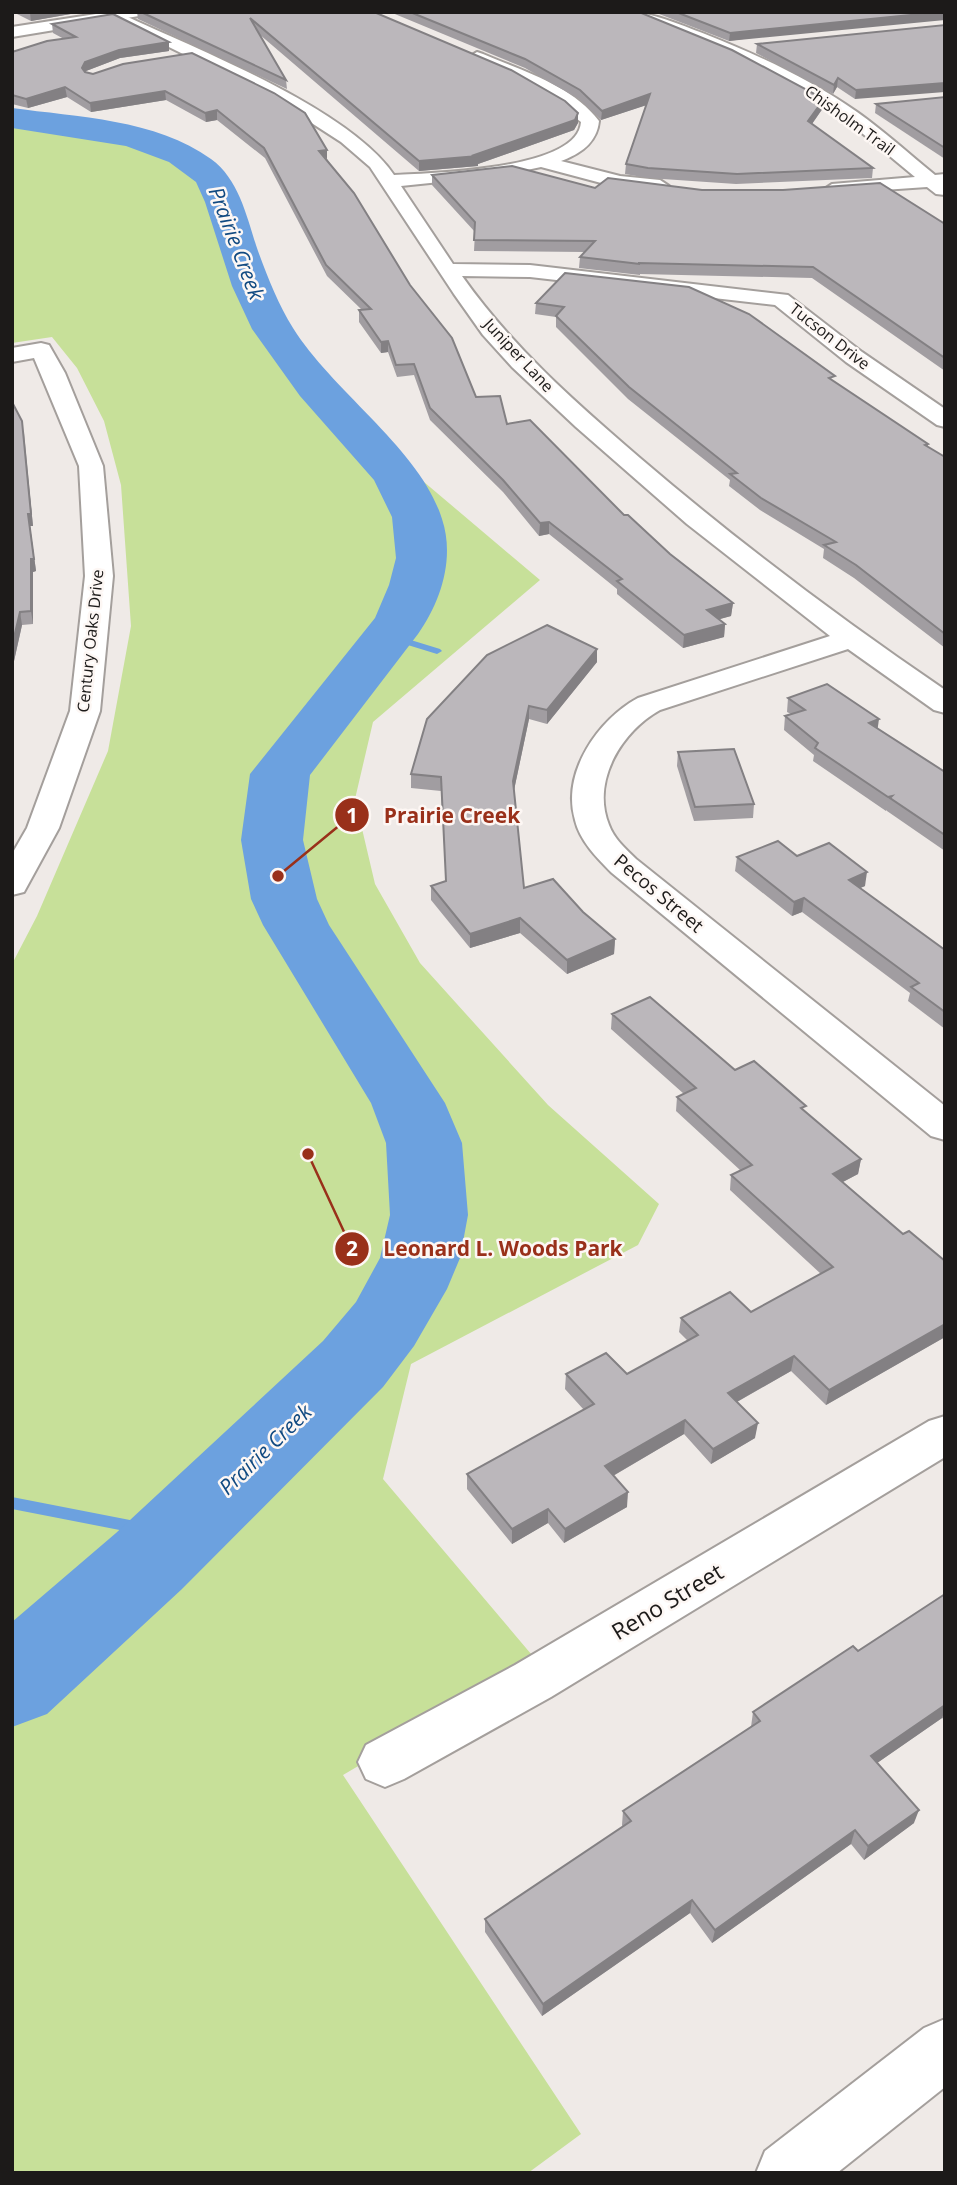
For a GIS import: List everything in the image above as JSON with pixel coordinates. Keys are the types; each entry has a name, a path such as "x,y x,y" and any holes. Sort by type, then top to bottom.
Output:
{"street":[{"path":"12,32 110,14 139,12"},
{"name":"Chisholm Trail","path":"631,12 726,49 800,83 840,108 940,185"},
{"name":"Juniper Lane","path":"110,14 299,106 331,125 377,163 492,330 598,435 740,556 850,639 945,704"},
{"path":"726,49 765,44"},
{"path":"389,181 489,172 542,162 580,144 589,132 590,121 580,109 555,94 458,49"},
{"path":"168,58 192,54"},
{"path":"840,108 866,106"},
{"path":"542,162 620,182 679,188"},
{"path":"817,191 940,185"},
{"name":"Tucson Drive","path":"450,270 530,271 651,286 751,293 781,299 854,357 945,420"},
{"name":"Century Oaks Drive","path":"12,355 41,350 54,373 91,466 99,576 85,712 43,828 12,885"},
{"name":"Pecos Street","path":"850,639 660,700 625,718 601,748 589,794 590,817 602,843 624,866 945,1127"},
{"name":"Reno Street","path":"385,1762 533,1681 945,1434"},
{"path":"787,2173 945,2049"}],"green space":[{"path":"12,116 116,130 192,155 227,181 250,241 262,285 313,366 411,471 540,580 373,722 355,799 375,884 420,963 548,1105 659,1204 638,1245 411,1364 383,1479 537,1661 343,1775 581,2134 528,2173 12,2173 12,964 37,916 108,751 131,626 121,485 104,421 77,368 52,337 12,343"}],"building":[{"path":"141,12 374,12 511,70 565,101 578,113 575,120 474,155 478,156 419,161 250,18 286,80"},
{"path":"410,12 639,12 732,50 824,99 808,121 873,168 737,174 626,164 650,94 602,111 580,90 525,59"},
{"path":"676,12 941,12 730,33"},
{"path":"113,14 169,42 119,50 85,62 82,68 85,72 93,74 123,64 192,53 274,93 305,113 327,150 319,151 354,193 410,285 452,338 476,397 500,396 507,424 530,420 624,515 628,515 670,554 733,603 707,610 725,624 684,635 617,581 622,579 549,522 540,523 503,480 430,408 414,364 396,365 388,341 381,342 359,310 371,309 326,265 264,148 217,110 205,113 165,91 90,103 65,87 26,99 12,95 12,52 47,41 76,37 52,24"},
{"path":"945,25 945,83 856,90 838,78 834,85 757,44"},
{"path":"945,97 945,148 876,104"},
{"path":"512,166 595,188 608,178 702,190 783,190 880,183 945,224 945,358 813,267 638,263 640,264 580,257 595,241 474,240 475,222 432,175"},
{"path":"565,273 689,287 749,314 835,376 829,378 945,457 945,634 856,565 824,545 836,542 761,498 730,474 737,473 629,387 556,316 564,307 536,303"},
{"path":"12,402 22,421 34,559 31,559 31,611 20,612 12,646"},
{"path":"547,625 597,649 547,710 529,706 513,781 524,888 553,879 583,912 615,939 567,960 520,918 470,934 431,886 446,881 441,777 411,774 427,719 487,655"},
{"path":"827,684 879,719 869,723 945,772 945,835 890,798 892,796 888,797 815,748 818,743 785,716 805,710 788,698"},
{"path":"734,749 754,804 695,807 678,752"},
{"path":"778,841 797,856 829,843 867,872 849,880 945,950 945,1012 911,987 919,983 804,898 794,902 737,857"},
{"path":"650,997 735,1070 754,1061 806,1106 801,1108 861,1159 833,1174 903,1234 909,1231 945,1261 945,1324 829,1390 794,1356 728,1393 758,1423 713,1449 685,1420 605,1466 628,1492 565,1529 548,1509 512,1529 467,1474 594,1404 566,1374 606,1353 627,1374 698,1335 681,1318 730,1292 751,1312 833,1267 731,1175 752,1165 677,1097 696,1088 612,1014"},
{"path":"945,1594 945,1705 871,1756 919,1810 868,1846 855,1830 715,1930 692,1900 543,2004 485,1919 631,1821 623,1811 760,1721 753,1712 853,1646 858,1651"}],"waterway":[{"name":"Prairie Creek","path":"12,118 136,138 160,145 200,167 219,192 252,286 273,329 315,387 380,457 402,485 417,517 422,544 421,558 419,572 405,611 399,623 280,774 272,840 284,899 296,925 408,1103 424,1143 429,1215 420,1258 406,1289 385,1324 353,1364 149,1561 12,1683"},
{"path":"388,636 437,651"},
{"path":"12,1503 176,1535"}],"place":[{"name":"Prairie Creek","path":"278,876"},
{"name":"Leonard L. Woods Park","path":"308,1154"}]}
